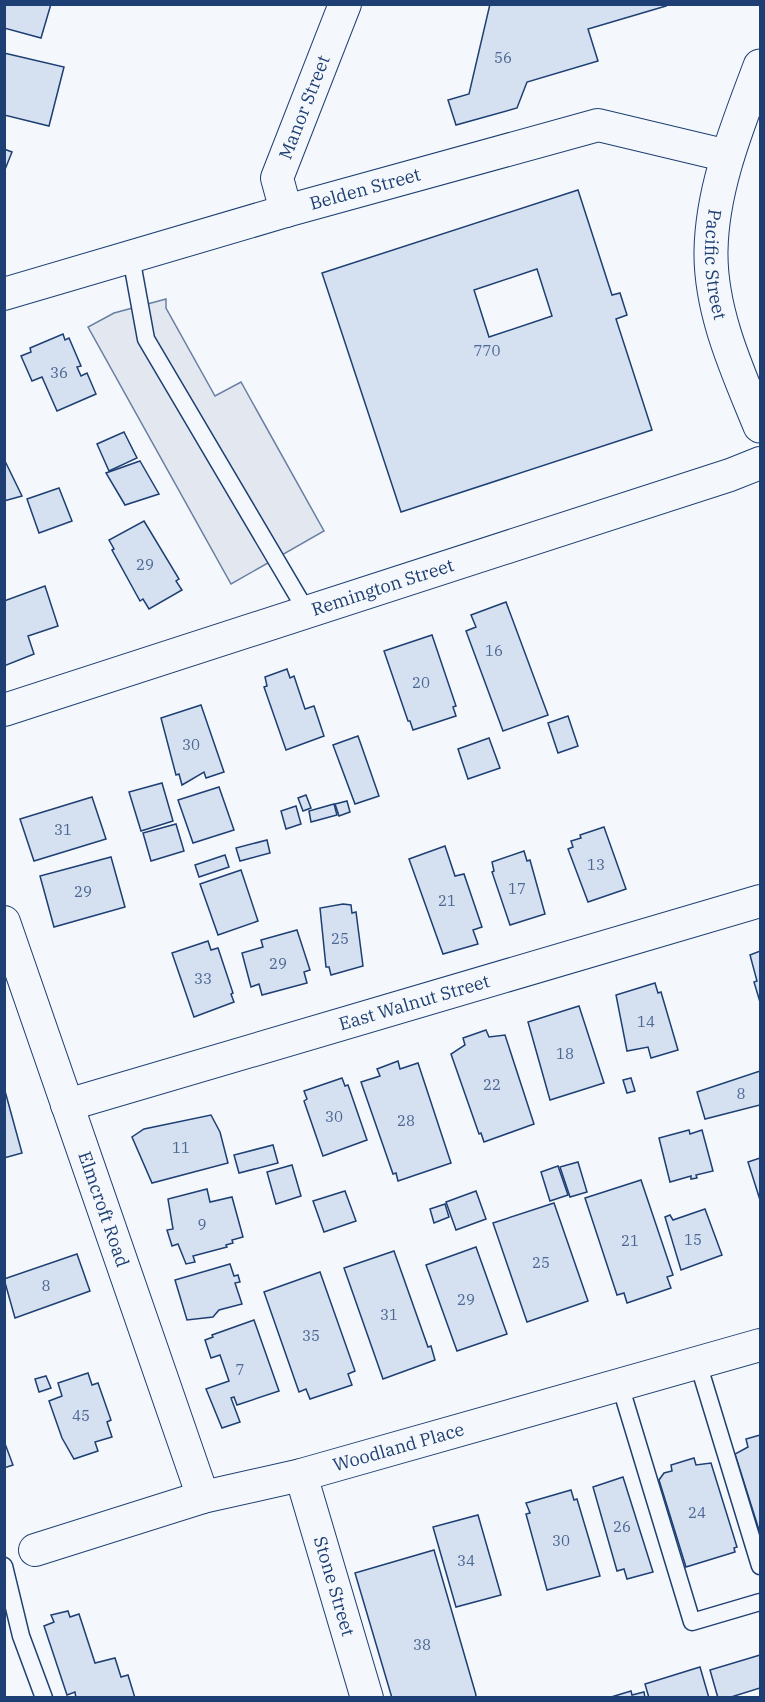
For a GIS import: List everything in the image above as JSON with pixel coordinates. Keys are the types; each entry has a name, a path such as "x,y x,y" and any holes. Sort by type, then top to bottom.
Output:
{"street":[{"name":"Manor Street","path":"286,211 277,178 345,4"},
{"name":"Pacific Street","path":"760,66 728,156 717,201 711,251 713,279 728,343 760,426"},
{"name":"Belden Street","path":"4,294 286,211 598,125 728,156"},
{"name":"Remington Street","path":"4,710 730,476 760,463"},
{"name":"East Walnut Street","path":"67,1105 760,901"},
{"name":"Elmcroft Road","path":"4,922 203,1497"},
{"name":"Woodland Place","path":"35,1550 203,1497 300,1475 760,1345"},
{"name":"Stone Street","path":"300,1475 366,1698"}],"lane":[{"path":"131,257 146,339 307,612"},
{"path":"698,1363 760,1566"},
{"path":"620,1385 692,1622 760,1602"},
{"path":"35,1550 4,1564 21,1636 44,1698"}],"shaded area":[{"path":"166,299 166,308 215,396 241,382 324,531 231,584 88,327 114,313"}],"building":[{"path":"4,4 51,4 41,38 4,28"},
{"path":"490,4 665,4 666,6 588,29 598,61 527,82 517,108 456,125 448,100 469,94"},
{"path":"4,53 64,67 49,126 4,115"},
{"path":"4,149 12,152 4,172"},
{"path":"578,190 612,295 620,293 627,315 616,319 652,430 401,512 322,273","holes":["537,269 552,316 489,337 474,290"]},
{"path":"63,334 65,340 69,338 81,366 77,367 81,376 87,373 96,394 57,411 42,377 32,381 21,356 31,352 30,348"},
{"path":"124,432 137,458 109,471 97,444"},
{"path":"4,459 22,496 4,501"},
{"path":"140,461 159,494 125,505 106,473"},
{"path":"59,488 72,521 39,533 27,499"},
{"path":"144,521 179,579 176,581 182,590 149,609 143,599 140,601 112,550 114,549 109,540"},
{"path":"45,586 58,626 28,636 34,654 4,666 4,601"},
{"path":"506,602 548,715 503,731 466,631 476,627 471,615"},
{"path":"432,635 456,706 453,707 456,716 413,730 384,651"},
{"path":"287,669 290,678 294,676 305,709 314,706 324,736 286,750 264,687 267,686 265,677"},
{"path":"201,705 224,772 206,778 204,772 182,785 179,774 176,775 161,718"},
{"path":"568,716 578,746 558,753 548,723"},
{"path":"358,736 379,796 355,804 333,745"},
{"path":"489,738 500,768 468,779 458,749"},
{"path":"162,783 173,821 141,831 129,792"},
{"path":"219,787 234,830 193,843 178,800"},
{"path":"306,795 311,808 303,811 298,798"},
{"path":"92,797 106,839 34,861 20,819"},
{"path":"347,801 350,812 339,816 335,804"},
{"path":"334,804 337,815 311,822 309,811"},
{"path":"296,806 301,824 286,829 281,811"},
{"path":"176,824 184,851 151,861 143,833"},
{"path":"604,827 626,889 588,902 568,849 573,847 571,841 581,838 580,835"},
{"path":"267,840 270,853 240,861 236,848"},
{"path":"445,846 455,876 464,874 482,927 473,930 478,944 443,954 409,859"},
{"path":"524,851 527,861 530,860 545,914 510,925 492,872 494,871 492,862"},
{"path":"225,855 229,867 199,877 195,865"},
{"path":"111,857 125,907 54,927 40,876"},
{"path":"241,870 258,921 218,935 200,884"},
{"path":"351,905 352,913 356,912 363,966 331,975 329,967 326,967 320,908"},
{"path":"297,930 310,970 304,972 307,983 262,995 259,984 251,987 242,953 263,947 261,940"},
{"path":"208,941 211,950 218,948 234,1002 194,1017 172,953"},
{"path":"760,951 760,1002 750,955"},
{"path":"655,983 658,993 661,992 678,1050 651,1058 648,1047 627,1051 616,995"},
{"path":"579,1006 604,1083 550,1100 528,1022"},
{"path":"486,1030 489,1037 505,1035 534,1124 484,1142 481,1133 479,1134 451,1054 465,1045 463,1038"},
{"path":"398,1061 400,1069 418,1063 451,1163 398,1181 396,1173 393,1174 361,1082 380,1076 377,1069"},
{"path":"760,1071 760,1105 705,1119 697,1092"},
{"path":"342,1078 345,1086 348,1085 367,1140 323,1156 304,1101 307,1099 304,1091"},
{"path":"631,1078 635,1091 627,1093 623,1080"},
{"path":"4,1091 22,1153 4,1158"},
{"path":"211,1115 220,1132 228,1163 152,1183 132,1137 144,1129"},
{"path":"689,1130 690,1134 702,1130 713,1171 696,1175 697,1178 691,1179 691,1176 670,1182 659,1138"},
{"path":"273,1145 278,1163 239,1173 234,1155"},
{"path":"760,1158 760,1200 748,1162"},
{"path":"578,1162 587,1192 570,1197 560,1167"},
{"path":"292,1165 301,1196 276,1204 267,1172"},
{"path":"558,1166 568,1195 550,1201 541,1172"},
{"path":"641,1180 673,1275 667,1277 671,1288 627,1303 624,1293 617,1295 585,1198"},
{"path":"207,1189 210,1202 232,1197 243,1237 232,1240 233,1243 226,1245 227,1247 193,1256 195,1262 186,1264 178,1244 172,1246 167,1230 173,1229 168,1199"},
{"path":"345,1191 356,1221 324,1232 313,1201"},
{"path":"476,1191 486,1219 456,1230 446,1202"},
{"path":"554,1203 588,1301 527,1322 493,1223"},
{"path":"445,1204 449,1217 434,1223 430,1209"},
{"path":"705,1209 722,1255 681,1270 665,1217 670,1215 673,1220"},
{"path":"476,1247 507,1334 457,1351 426,1265"},
{"path":"394,1251 428,1347 431,1346 435,1360 383,1379 344,1268"},
{"path":"77,1254 90,1291 15,1318 4,1279"},
{"path":"230,1264 234,1276 238,1275 240,1282 235,1283 242,1304 219,1310 213,1317 187,1320 175,1280"},
{"path":"320,1272 355,1371 348,1374 352,1385 310,1399 306,1389 299,1392 264,1292"},
{"path":"254,1320 279,1391 237,1405 234,1397 231,1398 240,1422 222,1428 206,1389 229,1381 220,1355 211,1358 205,1340 213,1337 212,1335"},
{"path":"88,1373 92,1385 98,1383 111,1420 107,1422 112,1437 95,1442 98,1451 74,1459 62,1438 49,1401 62,1396 58,1383"},
{"path":"46,1376 51,1388 39,1392 35,1379"},
{"path":"760,1435 760,1533 735,1454 748,1447 746,1439"},
{"path":"4,1441 13,1465 4,1468"},
{"path":"694,1458 696,1465 711,1463 737,1547 734,1548 735,1552 686,1567 659,1480 664,1473 672,1471 671,1465"},
{"path":"623,1477 653,1572 627,1579 624,1569 617,1571 593,1487"},
{"path":"571,1490 574,1500 577,1499 600,1576 547,1590 526,1514 530,1513 526,1503"},
{"path":"478,1515 501,1595 456,1607 433,1527"},
{"path":"434,1550 476,1695 475,1698 392,1698 355,1573"},
{"path":"68,1611 70,1617 79,1614 95,1663 115,1658 121,1677 128,1675 135,1698 76,1698 75,1692 67,1695 44,1626 54,1622 51,1615"},
{"path":"760,1655 760,1688 728,1698 718,1698 710,1670"},
{"path":"700,1667 709,1698 649,1698 645,1684"},
{"path":"631,1691 632,1695 644,1692 645,1698 608,1698"}]}
